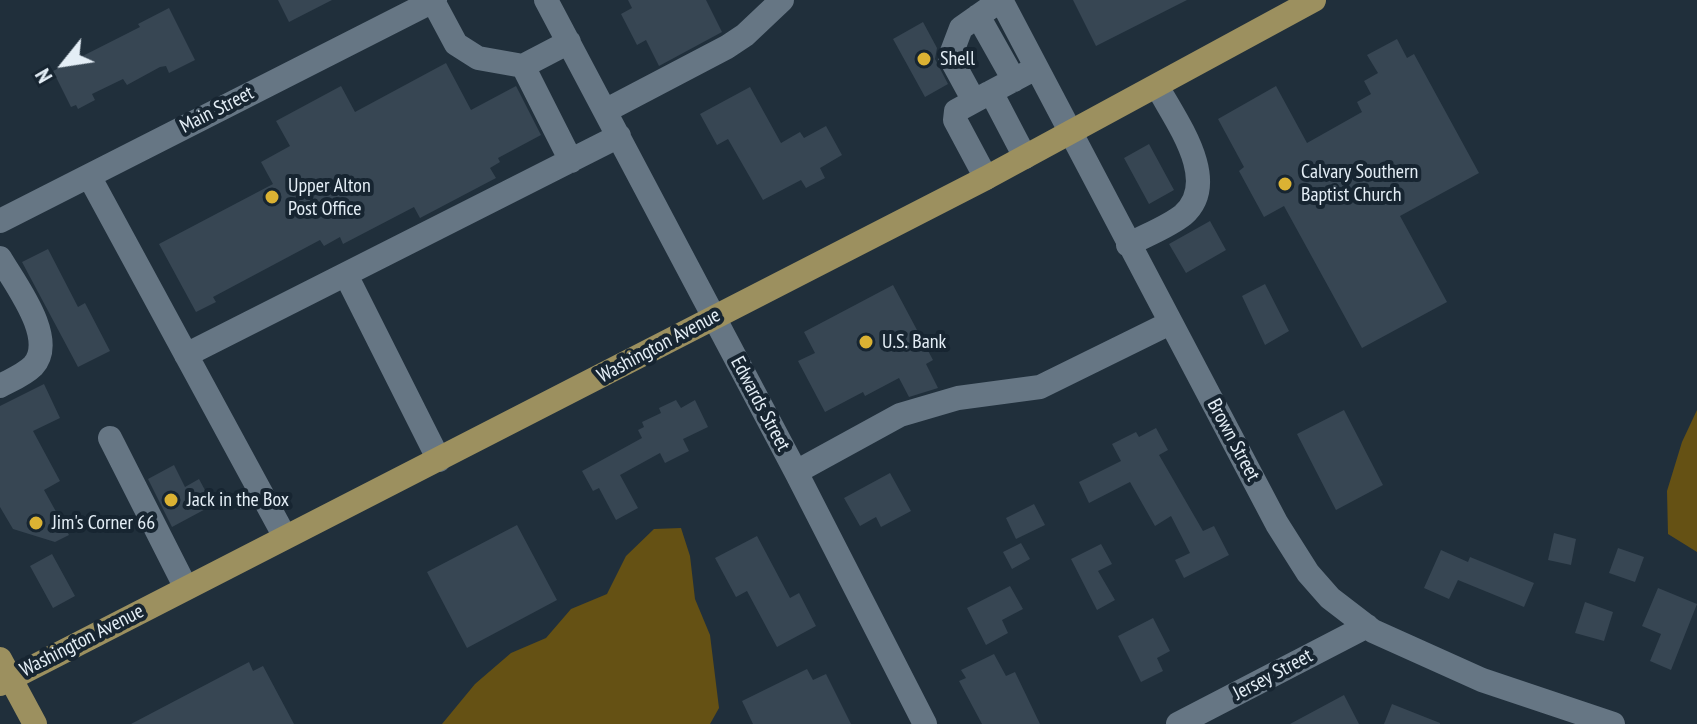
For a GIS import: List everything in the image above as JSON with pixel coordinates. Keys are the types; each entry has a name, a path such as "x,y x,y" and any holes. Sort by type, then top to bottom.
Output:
{"main road":[{"name":"Washington Avenue","path":"3,674 186,588 439,460 1070,134 1314,0"},
{"path":"3,674 35,724"}],"street":[{"path":"434,0 456,44 478,58 523,66 569,42"},
{"name":"Main Street","path":"0,221 434,0"},
{"name":"Edwards Street","path":"546,0 796,472 925,724"},
{"path":"605,111 727,47 745,35 782,0"},
{"path":"1001,0 961,28 950,57 983,96 1025,157"},
{"name":"Brown Street","path":"1001,0 1277,524 1308,573 1330,598 1373,631 1482,680 1613,724"},
{"path":"978,16 1014,80"},
{"path":"523,66 571,161"},
{"path":"986,178 955,120 956,111 1036,68"},
{"path":"1128,245 1182,216 1192,205 1199,185 1197,162 1157,86"},
{"path":"186,355 619,136"},
{"path":"89,176 285,537"},
{"path":"0,258 36,322 42,345 39,358 32,367 0,386"},
{"path":"346,275 439,460"},
{"path":"796,472 900,415 958,398 1040,387 1170,323"},
{"path":"110,438 186,588"},
{"name":"Jersey Street","path":"1178,724 1367,626"}],"shaded area":[{"path":"1697,410 1697,552 1668,534 1667,491 1682,442"},
{"path":"681,528 690,556 695,599 710,635 719,708 710,724 442,724 475,684 511,653 546,638 571,609 607,594 626,556 654,529"}],"building":[{"path":"278,0 332,0 289,22"},
{"path":"628,0 706,0 722,32 659,66 646,40 637,45 621,14 632,8"},
{"path":"1073,0 1187,0 1096,46"},
{"path":"169,8 195,60 169,73 166,66 160,67 127,85 123,79 92,94 95,100 78,109 76,105 71,107 53,71 140,27 138,24"},
{"name":"Shell","path":"923,22 937,48 935,59 948,84 925,97 893,39"},
{"name":"Calvary Southern Baptist Church","path":"1397,39 1407,58 1414,54 1479,173 1400,216 1447,302 1362,348 1284,206 1264,217 1239,171 1244,167 1218,119 1276,86 1307,143 1362,112 1357,102 1371,94 1364,81 1378,73 1367,55"},
{"path":"446,63 471,110 516,86 541,135 498,158 500,162 490,168 496,178 420,218 414,207 343,244 340,237 324,246 320,240 213,297 216,302 196,312 159,244 273,184 261,162 290,146 276,121 341,86 355,112"},
{"path":"750,87 781,143 800,132 804,138 826,126 842,155 820,168 825,178 806,188 801,180 763,200 728,139 717,145 700,114"},
{"path":"1149,144 1174,190 1149,204 1124,158"},
{"path":"1210,221 1226,250 1186,273 1169,244"},
{"path":"48,249 78,307 85,303 110,351 78,367 22,262"},
{"path":"1265,284 1289,331 1265,345 1242,296"},
{"name":"U.S. Bank","path":"893,285 933,360 926,364 938,388 909,397 899,378 825,412 798,361 815,353 804,332"},
{"path":"44,384 60,418 33,431 60,481 44,490 69,535 55,542 13,529 0,507 0,406"},
{"path":"676,400 681,408 695,400 708,427 683,439 689,451 665,463 660,453 620,475 638,508 616,520 599,488 593,491 582,471 642,438 638,430 644,427 642,422 661,413 659,408"},
{"path":"1344,410 1383,485 1336,510 1297,434"},
{"path":"1156,428 1168,450 1159,455 1203,531 1214,526 1229,555 1184,578 1175,560 1190,553 1171,516 1155,526 1130,482 1089,503 1079,482 1121,461 1112,444 1136,432 1139,437"},
{"name":"Jack in the Box","path":"174,465 185,487 199,479 213,505 172,527 148,479"},
{"path":"890,473 911,511 881,527 876,517 860,526 844,498"},
{"path":"1034,504 1045,525 1016,539 1006,518"},
{"path":"517,525 557,600 467,648 427,572"},
{"path":"1554,533 1576,539 1571,565 1548,560"},
{"path":"757,536 790,598 799,593 816,626 777,647 747,591 736,597 715,558"},
{"path":"1021,543 1030,559 1012,569 1003,552"},
{"path":"1101,544 1112,564 1098,571 1115,600 1097,610 1071,559"},
{"path":"1618,548 1644,557 1635,582 1609,573"},
{"path":"1441,550 1468,562 1470,557 1534,583 1524,607 1458,580 1449,599 1424,588"},
{"name":"Jim's Corner 66","path":"52,554 75,596 53,608 30,566"},
{"path":"1010,586 1023,609 1002,620 1008,633 986,645 967,608"},
{"path":"1658,588 1697,604 1671,670 1650,661 1661,634 1642,626"},
{"path":"1585,602 1613,612 1604,641 1575,633"},
{"path":"1153,618 1170,651 1157,658 1163,671 1141,682 1118,636"},
{"path":"994,654 1006,676 1015,672 1040,724 982,724 959,681 966,678 961,670"},
{"path":"249,662 253,671 263,666 294,724 131,724"},
{"path":"807,669 813,680 826,674 851,724 753,724 742,701"},
{"path":"1344,695 1359,724 1290,724"},
{"path":"1392,704 1440,723 1440,724 1384,724"}],"place":[{"name":"Shell","path":"924,59"},
{"name":"Calvary Southern Baptist Church","path":"1285,184"},
{"name":"Upper Alton Post Office","path":"272,197"},
{"name":"U.S. Bank","path":"866,342"},
{"name":"Jack in the Box","path":"171,500"},
{"name":"Jim's Corner 66","path":"36,523"}]}
